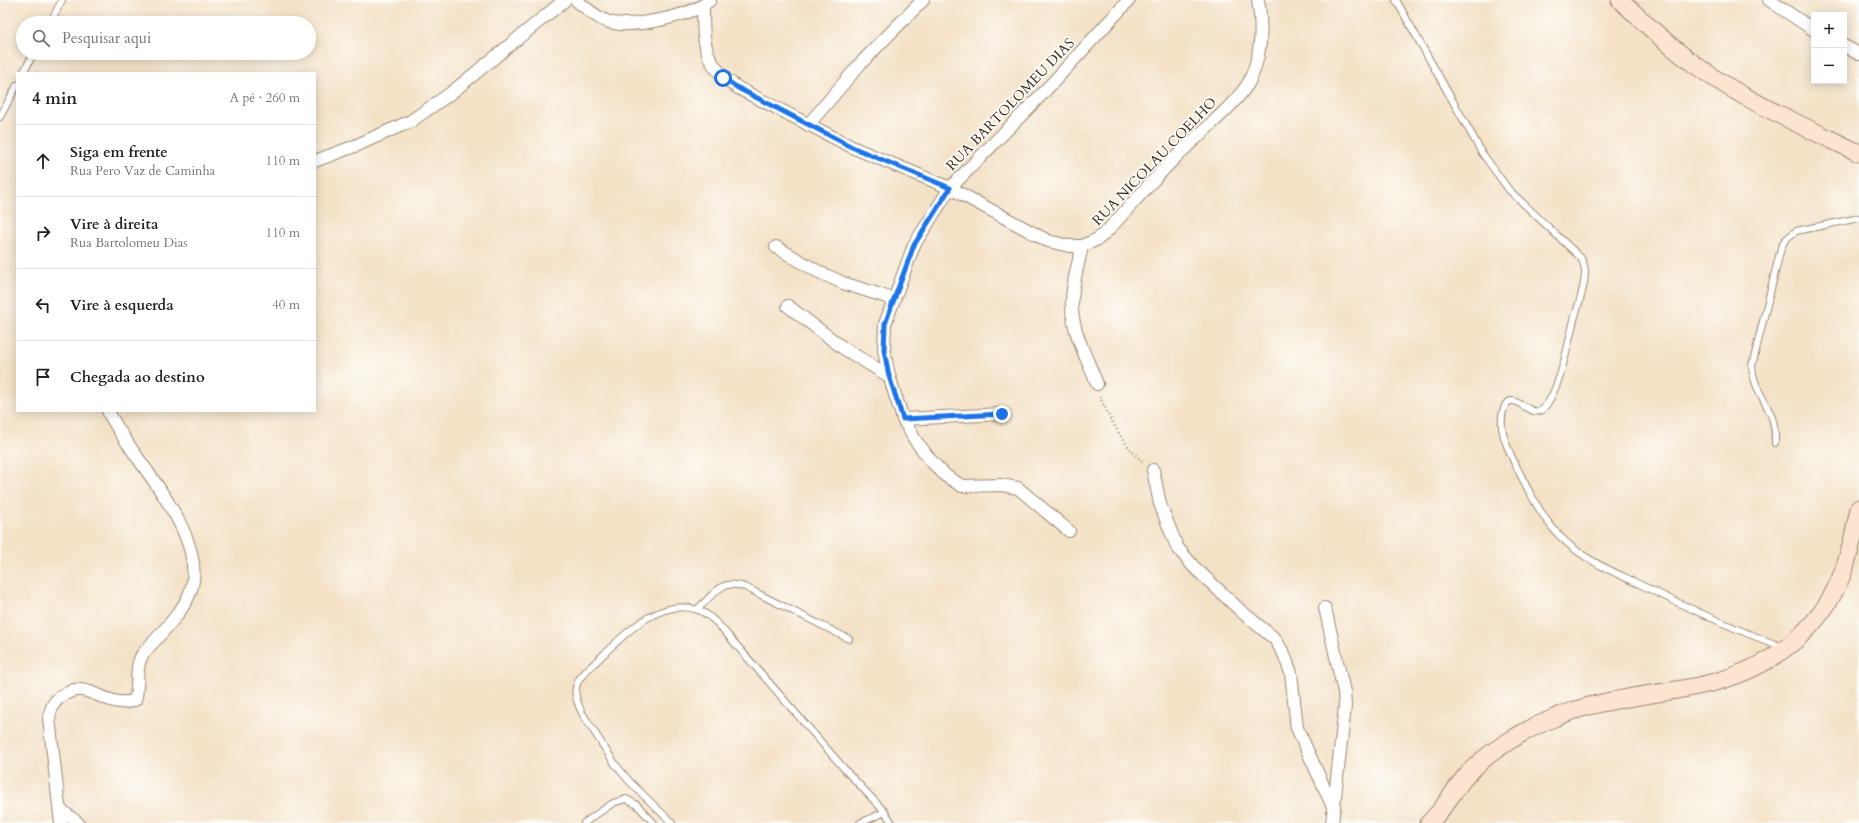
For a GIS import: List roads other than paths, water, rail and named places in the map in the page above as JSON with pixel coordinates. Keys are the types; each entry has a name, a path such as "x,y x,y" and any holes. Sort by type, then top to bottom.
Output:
{"street":[{"path":"316,161 355,146 411,121 451,93 565,0"},
{"path":"576,0 597,17 610,22 632,24 681,15 707,3"},
{"path":"808,125 860,64 924,0"},
{"name":"RUA BARTOLOMEU DIAS","path":"1069,531 1018,488 1001,485 962,486 946,476 933,463 915,440 903,419 889,376 884,350 885,324 914,245 950,188 1055,81 1129,0"},
{"name":"RUA NICOLAU COELHO","path":"1082,246 1098,239 1109,229 1178,154 1239,95 1249,82 1257,62 1261,41 1261,16 1258,0"},
{"path":"1620,0 1670,46 1701,70 1738,92 1859,153"},
{"path":"1769,0 1811,28"},
{"path":"707,3 703,32 706,51 712,63 723,78 738,88 854,148 950,188 1048,241 1069,246 1082,246 1073,294 1072,308 1079,340 1097,384"},
{"path":"1847,48 1859,54"},
{"path":"776,247 817,271 843,283 893,299"},
{"path":"788,306 843,348 889,376"},
{"path":"61,823 49,718 51,705 59,697 74,690 90,692 116,702 126,703 135,700 138,691 138,661 184,604 190,594 194,579 189,543 178,520 109,412"},
{"path":"903,419 1002,414"},
{"path":"1153,470 1160,504 1177,547 1193,566 1236,607 1275,639 1284,654 1291,673 1298,728 1334,809"},
{"path":"1433,821 1466,775 1482,759 1513,739 1553,718 1591,705 1632,696 1706,684 1741,674 1762,665 1786,648 1814,622 1828,603 1843,573 1854,537 1859,508"},
{"path":"1325,608 1344,692 1345,706 1332,823"},
{"path":"60,810 78,823"}],"lane":[{"path":"54,16 62,0"},
{"path":"1396,0 1482,153 1497,176 1581,258 1584,264 1585,273 1578,305 1561,369 1548,403 1544,409 1539,411 1529,409 1516,402 1510,401 1506,404 1502,415 1502,430 1511,455 1541,512 1565,542 1593,562 1706,617 1786,648"},
{"path":"24,72 30,60"},
{"path":"0,117 16,87"},
{"path":"1775,443 1775,427 1772,416 1756,388 1752,377 1752,366 1781,248 1785,240 1796,231 1859,218"},
{"path":"697,609 716,591 732,583 745,587 849,639"},
{"path":"672,823 615,764 582,713 577,700 575,688 577,681 608,651 644,620 657,612 675,608 697,609 704,612 718,624 848,774 885,812 892,823"},
{"path":"584,823 592,821 613,803 626,800 637,805 654,823"},
{"path":"860,823 885,812"}]}
